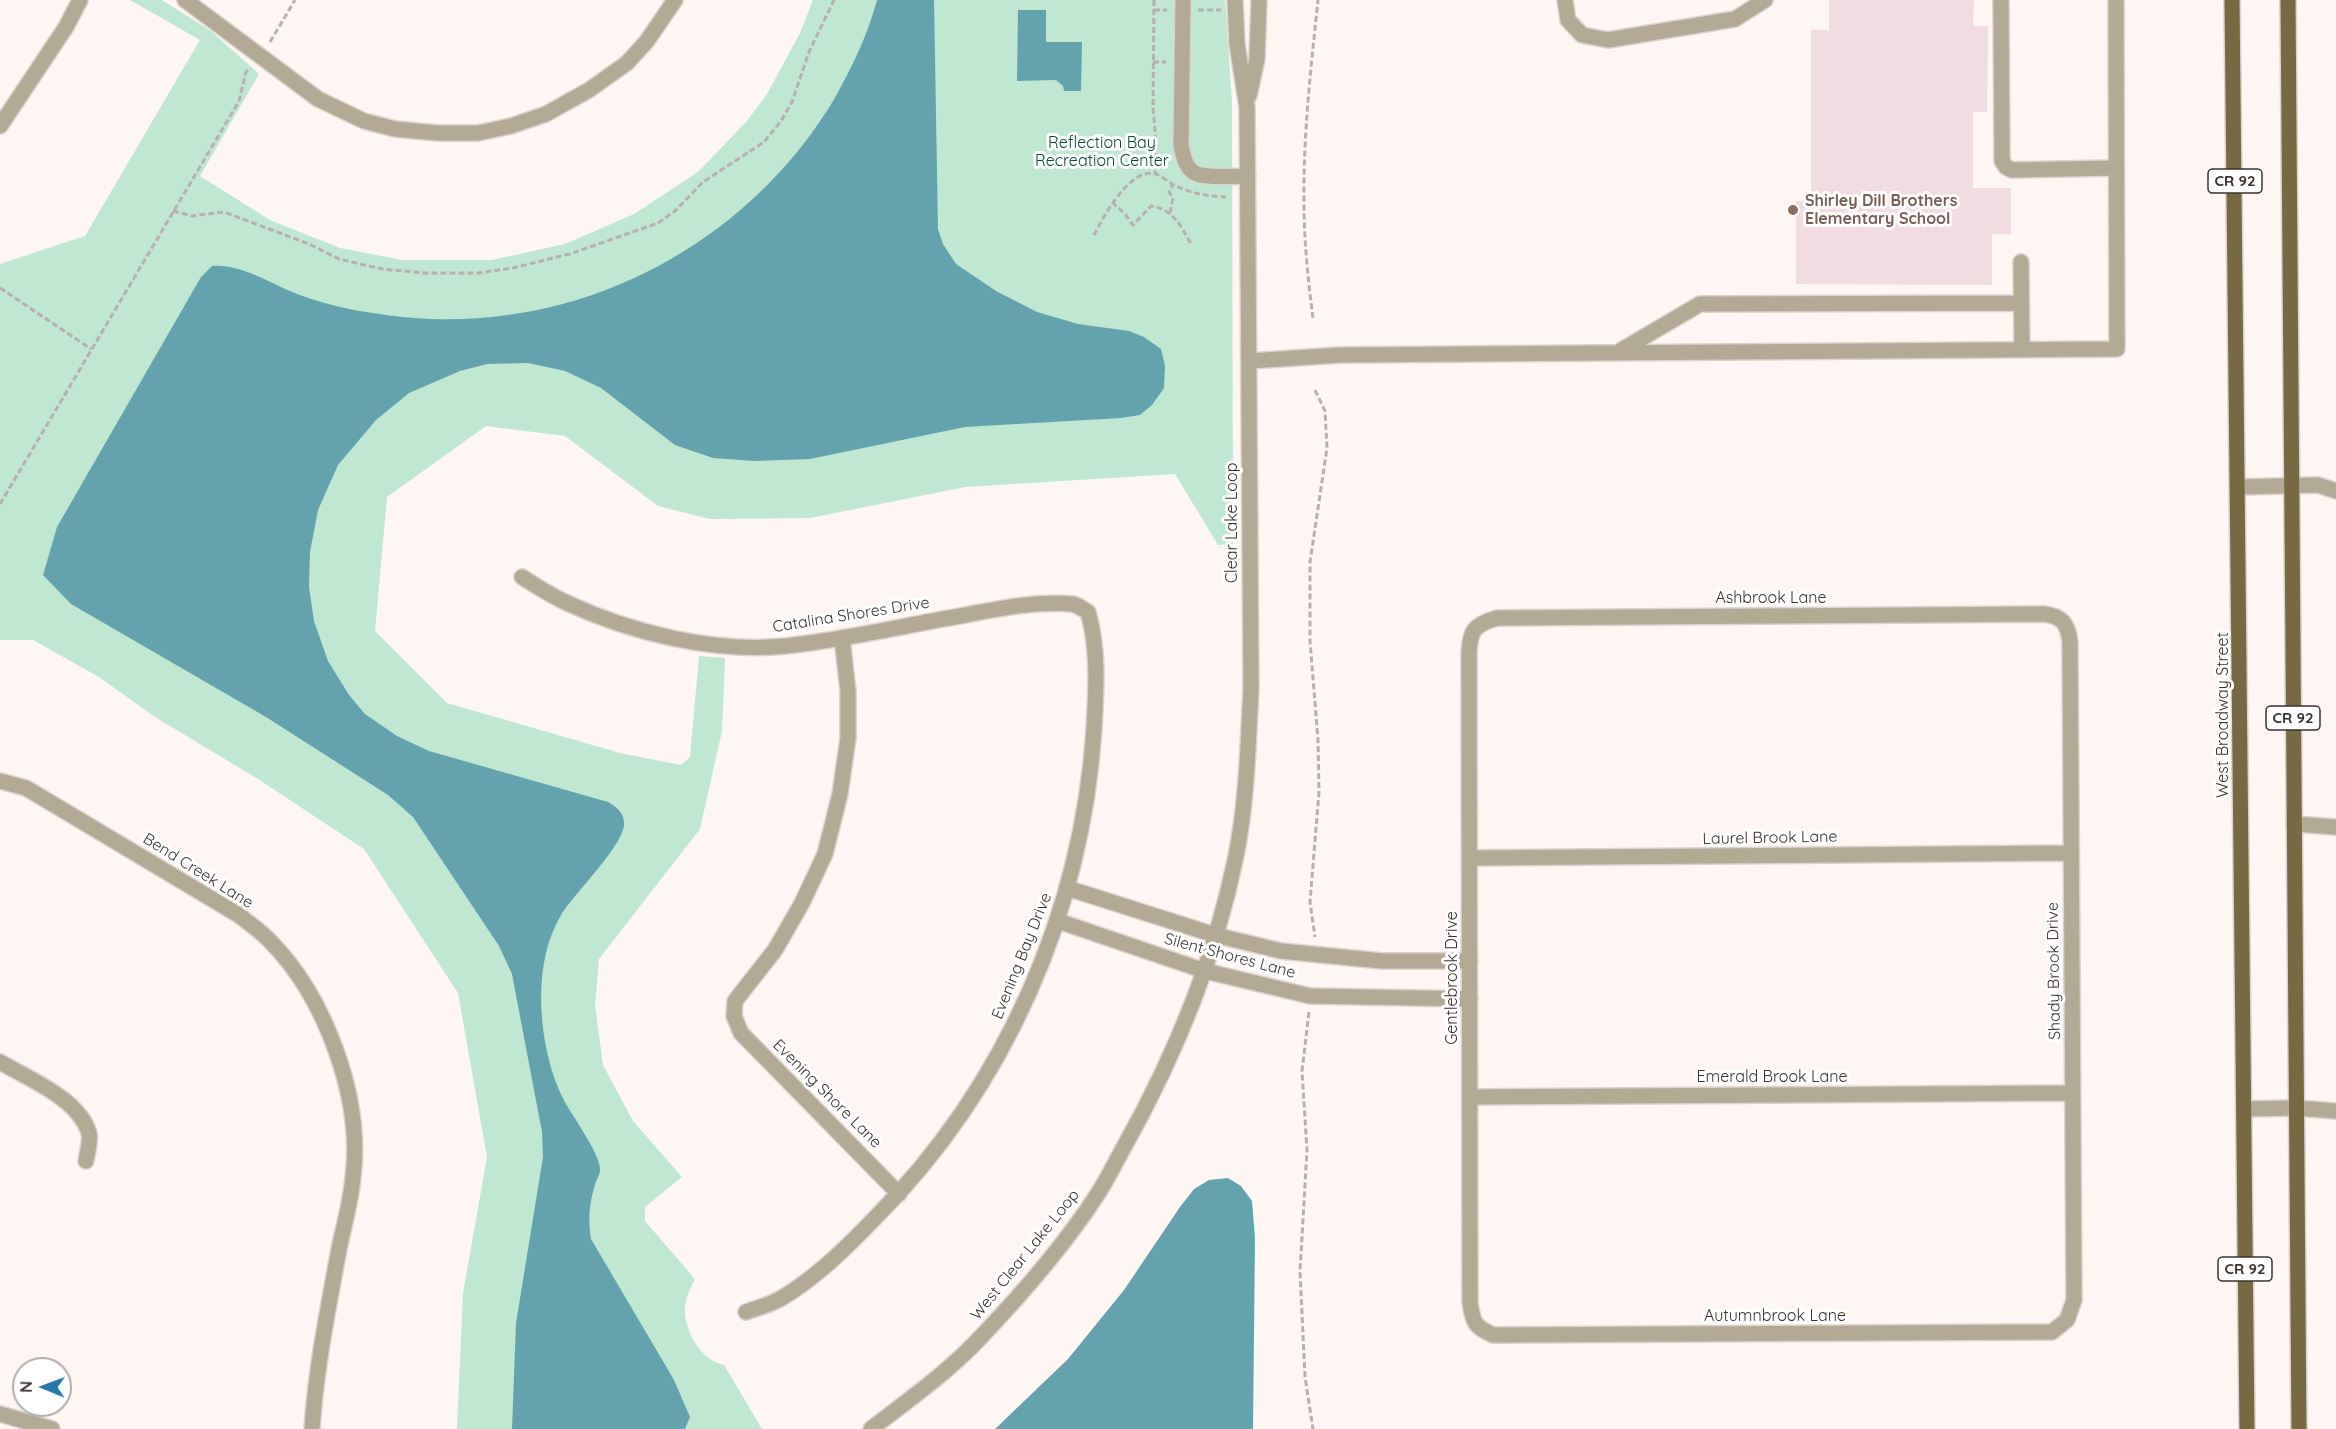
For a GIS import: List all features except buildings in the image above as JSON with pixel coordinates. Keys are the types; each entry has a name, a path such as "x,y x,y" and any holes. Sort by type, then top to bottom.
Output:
{"main road":[{"name":"West Broadway Street","path":"2232,0 2239,487 2247,1429"},
{"name":"CR 92","path":"2288,0 2299,1429"}],"street":[{"path":"0,126 66,27 80,0"},
{"path":"185,0 318,99 364,122 405,130 437,133 478,133 511,126 546,114 590,90 627,63 647,41 675,0"},
{"path":"1182,0 1181,146 1185,161 1194,173 1248,176"},
{"name":"Clear Lake Loop","path":"1215,935 1236,855 1247,776 1251,689 1247,107 1237,44 1235,0"},
{"name":"Clear Lake Loop","path":"1247,107 1257,59 1259,0"},
{"path":"1565,0 1568,20 1582,35 1608,40 1735,19 1765,0"},
{"path":"2001,0 2002,161 2006,167 2012,170 2116,168"},
{"path":"1250,361 1331,355 2117,349 2116,0"},
{"path":"2021,262 2022,349"},
{"path":"1617,352 1700,304 2021,303"},
{"path":"2239,487 2318,485 2336,491"},
{"name":"Catalina Shores Drive","path":"522,577 564,602 607,619 667,636 705,643 748,647 784,646 842,638 1018,605 1075,604 1088,612"},
{"name":"Evening Bay Drive","path":"746,1312 778,1300 800,1285 848,1246 899,1194 948,1132 983,1082 1010,1034 1058,921 1082,823 1092,751 1096,688 1094,631 1088,612"},
{"name":"Ashbrook Lane","path":"1477,626 1497,618 2044,614 2055,615 2064,622"},
{"name":"Shady Brook Drive","path":"2064,622 2069,631 2070,642 2074,1300 2067,1320"},
{"name":"Gentlebrook Drive","path":"1477,626 1470,636 1469,653 1470,1304 1472,1318 1479,1329"},
{"name":"Evening Shore Lane","path":"842,638 848,690 848,738 840,794 825,854 802,903 775,950 735,1001 734,1016 741,1033 899,1194"},
{"name":"Bend Creek Lane","path":"0,781 26,788 237,914 268,939 292,968 310,995 327,1028 350,1097 355,1139 354,1177 324,1326 314,1392 312,1429"},
{"path":"2294,824 2336,827"},
{"name":"Laurel Brook Lane","path":"1470,858 2070,853"},
{"name":"Silent Shores Lane","path":"1067,888 1215,935 1292,952 1382,961 1470,961"},
{"name":"Silent Shores Lane","path":"1058,921 1205,971 1310,996 1470,999"},
{"name":"West Clear Lake Loop","path":"871,1429 978,1341 1046,1263 1097,1195 1170,1059 1205,971 1215,935"},
{"path":"0,1062 64,1100 80,1113 90,1135 86,1161"},
{"name":"Emerald Brook Lane","path":"1471,1096 2073,1093"},
{"path":"2244,1110 2296,1108 2336,1111"},
{"name":"Autumnbrook Lane","path":"1479,1329 1493,1335 2052,1332 2067,1320"},
{"path":"0,1414 52,1429"}],"path":[{"path":"0,504 239,100 246,72 273,39 295,0"},
{"path":"172,211 192,216 224,212 309,244 339,259 382,269 424,273 478,273 513,268 573,253 658,223 675,211 703,182 764,142 781,121 792,102 809,52 834,0"},
{"path":"1154,0 1155,174"},
{"path":"1313,318 1304,203 1310,73 1318,0"},
{"path":"1094,236 1112,202 1136,180 1155,174 1202,195 1226,197"},
{"path":"1170,213 1173,198 1169,192 1173,184"},
{"path":"1112,202 1133,225 1151,206 1170,213 1182,227 1191,244"},
{"path":"0,288 90,349"},
{"path":"1315,390 1325,411 1327,448 1310,562 1310,641 1319,782 1317,836 1310,902 1316,933"},
{"path":"1309,1010 1302,1071 1307,1150 1300,1271 1305,1377 1313,1429"}],"green space":[{"name":"Reflection Bay Recreation Center","path":"130,0 162,0 211,31 259,74 200,176 270,220 340,248 402,260 492,260 565,244 634,214 698,172 746,122 767,94 800,33 813,0 1225,0 1232,102 1233,544 1218,545 1175,474 965,487 810,518 710,519 658,506 565,436 486,426 387,497 375,631 447,703 620,753 681,765 690,757 699,656 725,658 722,731 700,829 599,959 595,1005 603,1065 633,1121 682,1177 645,1207 645,1221 695,1279 687,1296 685,1310 689,1332 709,1359 724,1365 762,1429 457,1429 463,1293 487,1157 458,993 364,849 258,779 155,717 99,677 33,640 0,640 0,264 85,236 200,40"}],"water":[{"path":"877,0 934,0 938,229 943,244 956,264 996,291 1037,312 1078,324 1129,331 1144,337 1161,349 1165,366 1164,388 1152,405 1140,415 1121,418 965,427 810,459 754,461 713,458 675,445 601,388 565,371 528,363 487,364 460,371 409,393 376,420 338,465 318,510 310,552 309,587 314,621 328,661 349,695 365,714 397,736 429,751 608,802 619,810 624,822 623,831 609,855 567,906 552,934 546,953 541,990 543,1030 558,1088 599,1162 600,1172 593,1192 590,1212 591,1239 674,1380 690,1417 685,1429 512,1429 516,1323 543,1157 542,1132 512,974 499,946 413,817 388,795 266,717 71,604 43,575 57,527 201,277 212,266 245,271 323,303 403,317 468,319 532,311 593,295 652,270 706,237 756,196 799,149 836,96 860,49"},
{"path":"1018,10 1046,10 1046,42 1082,42 1081,91 1064,91 1063,86 1056,80 1017,81"},
{"path":"1228,1178 1241,1186 1252,1201 1255,1238 1253,1429 995,1429 1068,1359 1124,1290 1194,1189 1209,1180"}],"place":[{"name":"Shirley Dill Brothers Elementary School","path":"1793,210"}]}
